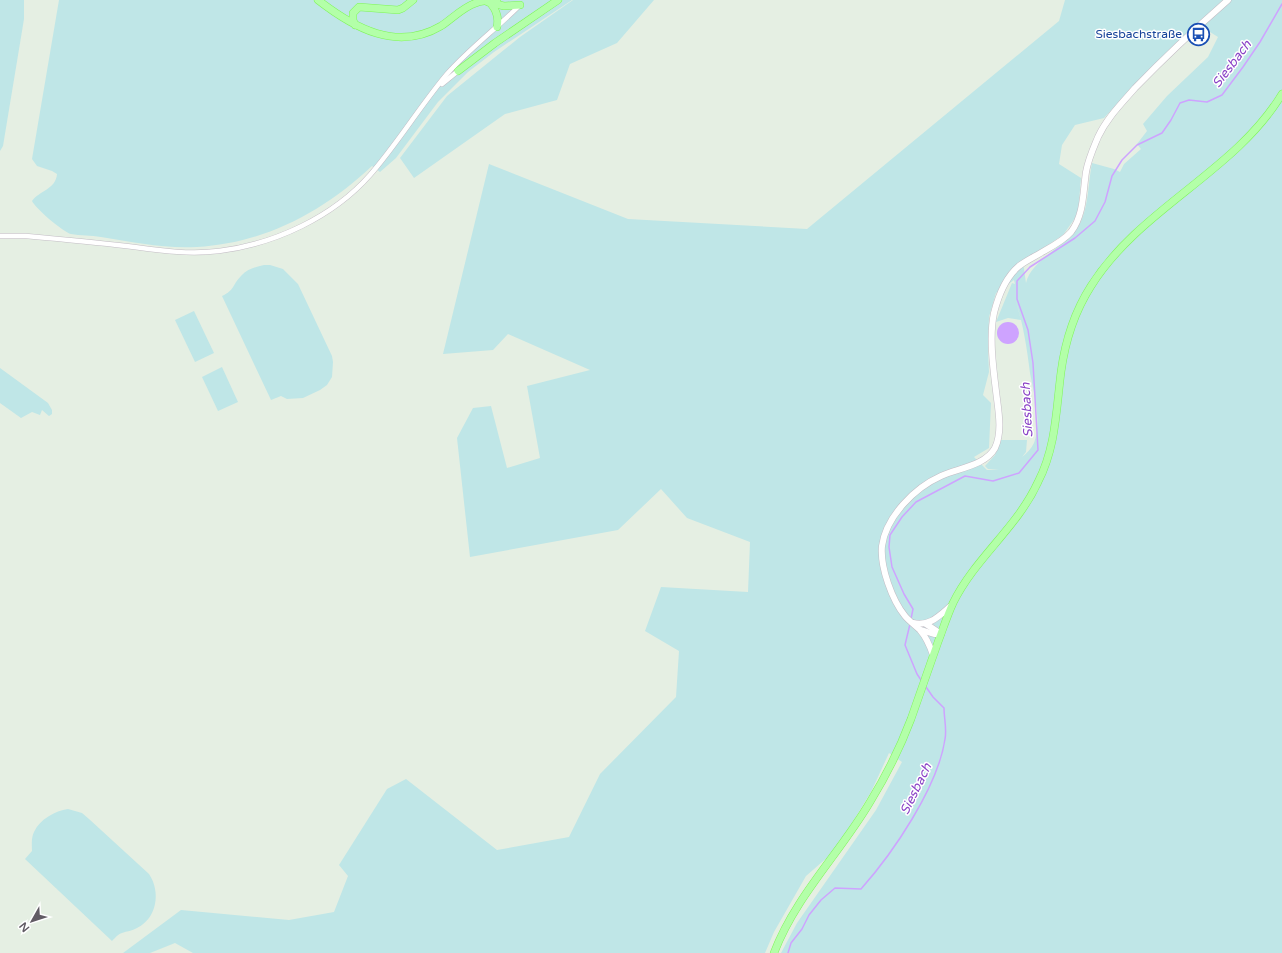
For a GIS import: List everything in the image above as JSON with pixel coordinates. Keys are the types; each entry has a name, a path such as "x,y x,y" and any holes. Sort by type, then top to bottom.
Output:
{"main road":[{"path":"318,0 355,25 380,35 396,37 411,36 434,30 472,4 491,2 504,6 520,5"},
{"path":"355,25 353,13 359,7 398,10 413,0"},
{"path":"458,71 488,48 558,0"},
{"path":"491,2 497,14 497,27"},
{"path":"774,953 782,934 801,901 851,831 880,786 910,721 952,605 963,584 1020,514 1040,480 1047,461 1056,423 1061,374 1067,341 1078,311 1090,287 1112,257 1129,239 1210,171 1248,136 1282,94"}],"street":[{"path":"933,655 927,640 919,629 906,617 890,589 882,556 882,547 885,534 894,517 907,501 917,492 940,476 984,460 994,450 998,440 999,422 994,374 992,321 997,303 1006,284 1018,267 1060,241 1072,230 1080,212 1086,173 1090,159 1098,137 1113,113 1144,78 1228,0"},
{"path":"0,236 34,237 189,253 225,250 244,246 270,239 292,230 323,214 352,192 370,175 436,88 462,58 520,5"},
{"path":"436,88 458,71"},
{"path":"913,624 926,624 936,619 952,605"},
{"path":"926,624 941,634"},
{"path":"919,629 934,634 941,634"}],"shaded area":[{"path":"0,0 24,0 24,19 3,146 0,151"},
{"path":"59,0 572,0 494,52 468,72 438,102 396,158 380,172 372,166 334,198 292,222 269,232 222,244 185,247 161,246 97,236 71,234 62,229 38,209 32,201 54,183 57,174 37,166 32,159"},
{"path":"573,0 654,0 617,43 570,64 557,100 505,114 414,178 400,158 447,96 520,37"},
{"path":"1065,0 1282,0 1282,953 781,953 797,923 876,810 902,762 889,753 871,792 849,828 829,856 806,876 774,932 765,953 193,953 175,943 150,953 123,953 181,910 289,920 334,912 348,876 339,865 387,789 406,779 497,850 569,837 600,774 676,697 679,651 645,631 661,587 748,592 750,542 687,518 661,489 618,530 470,557 457,438 473,408 491,406 507,468 540,458 527,386 590,370 508,334 493,350 443,354 489,164 628,219 807,229 1059,21","holes":["1197,24 1218,37 1208,57 1167,96 1143,124 1147,131 1137,144 1141,149 1124,164 1120,172 1092,163 1082,220 1078,227 1065,241 1034,267 1026,283 1023,262 1063,235 1078,214 1081,178 1059,164 1062,145 1075,125 1104,118 1139,80","1014,280 1015,284 1012,283 996,322 1008,318 1021,320 1016,301 1021,318 1028,354 1035,399 1037,417 1036,435 1032,447 1022,457 1026,452 1027,440 1001,440 995,455 985,466 988,469 999,470 987,470 974,457 989,448 991,403 983,395 989,372 989,317 996,293"]},
{"path":"264,265 270,265 283,269 298,284 332,356 332,377 327,385 303,398 287,399 281,396 271,400 222,296 231,289 243,274 249,270"},
{"path":"194,311 214,353 195,362 175,320"},
{"path":"1008,322 1016,325 1019,333 1016,341 1008,344 1000,341 997,333 1000,325"},
{"path":"222,367 238,402 218,411 202,377"},
{"path":"0,368 48,403 52,410 52,414 49,416 42,410 40,415 32,412 21,418 0,403"},
{"path":"68,809 82,813 149,874 153,881 156,896 153,911 149,918 144,924 117,936 112,941 25,859 32,851 33,834 40,823 48,816"}],"waterway":[{"name":"Siesbach","path":"911,619 913,609 904,594 892,567 889,547 890,535 902,517 916,502 965,476 993,481 1019,473 1038,450 1033,363 1028,330 1017,299 1017,281 1030,267 1075,238 1095,221 1105,202 1112,176 1122,160 1137,145 1162,133 1180,103 1189,100 1207,102 1222,95 1260,42 1282,4"},
{"name":"Siesbach","path":"910,624 905,645 921,680"},
{"name":"Siesbach","path":"788,953 791,943 802,929 809,915 821,900 835,888 861,889 887,857 924,798 941,758 946,731 944,708 926,687"}],"place":[{"name":"Siesbachstraße","path":"1198,34"}]}
